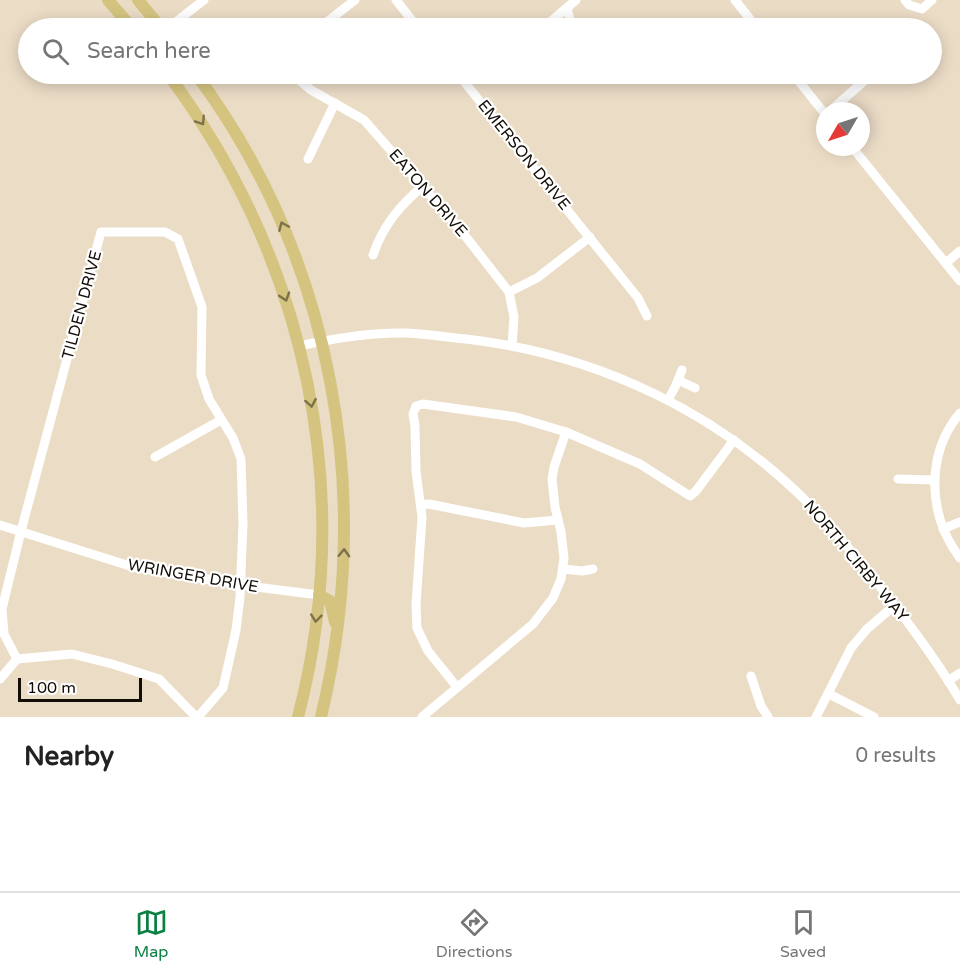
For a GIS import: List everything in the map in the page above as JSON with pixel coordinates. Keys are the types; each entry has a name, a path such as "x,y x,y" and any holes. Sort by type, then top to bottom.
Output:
{"main road":[{"path":"108,0 123,18"},
{"path":"138,0 153,18"},
{"path":"175,84 200,119 241,190 271,256 299,346 313,413 320,478 322,547 319,595 310,660 298,717"},
{"path":"203,84 239,138 270,198 300,271 329,371 339,432 344,491 344,565 338,632 321,717"},
{"path":"319,595 330,601 338,632"}],"street":[{"path":"181,18 204,0"},
{"path":"332,18 355,0"},
{"path":"396,0 410,18"},
{"path":"555,18 576,0"},
{"path":"735,0 749,18"},
{"path":"905,0 909,5 922,9 932,0"},
{"path":"567,8 570,18"},
{"name":"EATON DRIVE","path":"304,84 355,113 374,129 459,228 509,292 514,317 512,346"},
{"name":"EMERSON DRIVE","path":"466,84 638,298 647,316"},
{"path":"801,84 816,103"},
{"path":"840,102 861,84"},
{"path":"308,159 335,103"},
{"path":"859,156 960,280"},
{"path":"373,255 389,220 423,186"},
{"name":"TILDEN DRIVE","path":"17,659 4,634 2,609 101,232 165,232 178,239 201,307 201,375 209,399 233,438 241,459 243,524 241,585 236,630 223,688 197,717"},
{"path":"509,292 537,278 590,237"},
{"path":"946,263 960,251"},
{"name":"NORTH CIRBY WAY","path":"299,346 372,334 410,333 512,346 584,365 668,400 734,440 814,508 895,605 960,700"},
{"path":"668,400 682,370"},
{"path":"678,380 695,388"},
{"path":"458,687 428,651 417,628 416,605 422,524 413,414 416,406 423,404 493,413 566,432 640,464 690,496 734,440"},
{"path":"960,413 942,444 934,480 936,505 943,530 960,558"},
{"path":"156,457 220,420"},
{"path":"422,717 541,616 557,589 563,569 564,546 555,507 552,479 566,432"},
{"path":"898,479 934,480"},
{"path":"421,505 429,504 524,523 558,520"},
{"path":"943,530 960,522"},
{"name":"WRINGER DRIVE","path":"0,525 133,567 319,595"},
{"path":"563,569 582,571 593,569"},
{"path":"816,717 845,657 855,642 895,605"},
{"path":"0,679 17,659 72,654 159,679 197,717"},
{"path":"948,681 960,673"},
{"path":"751,676 761,706 768,717"},
{"path":"829,694 874,717"}]}
